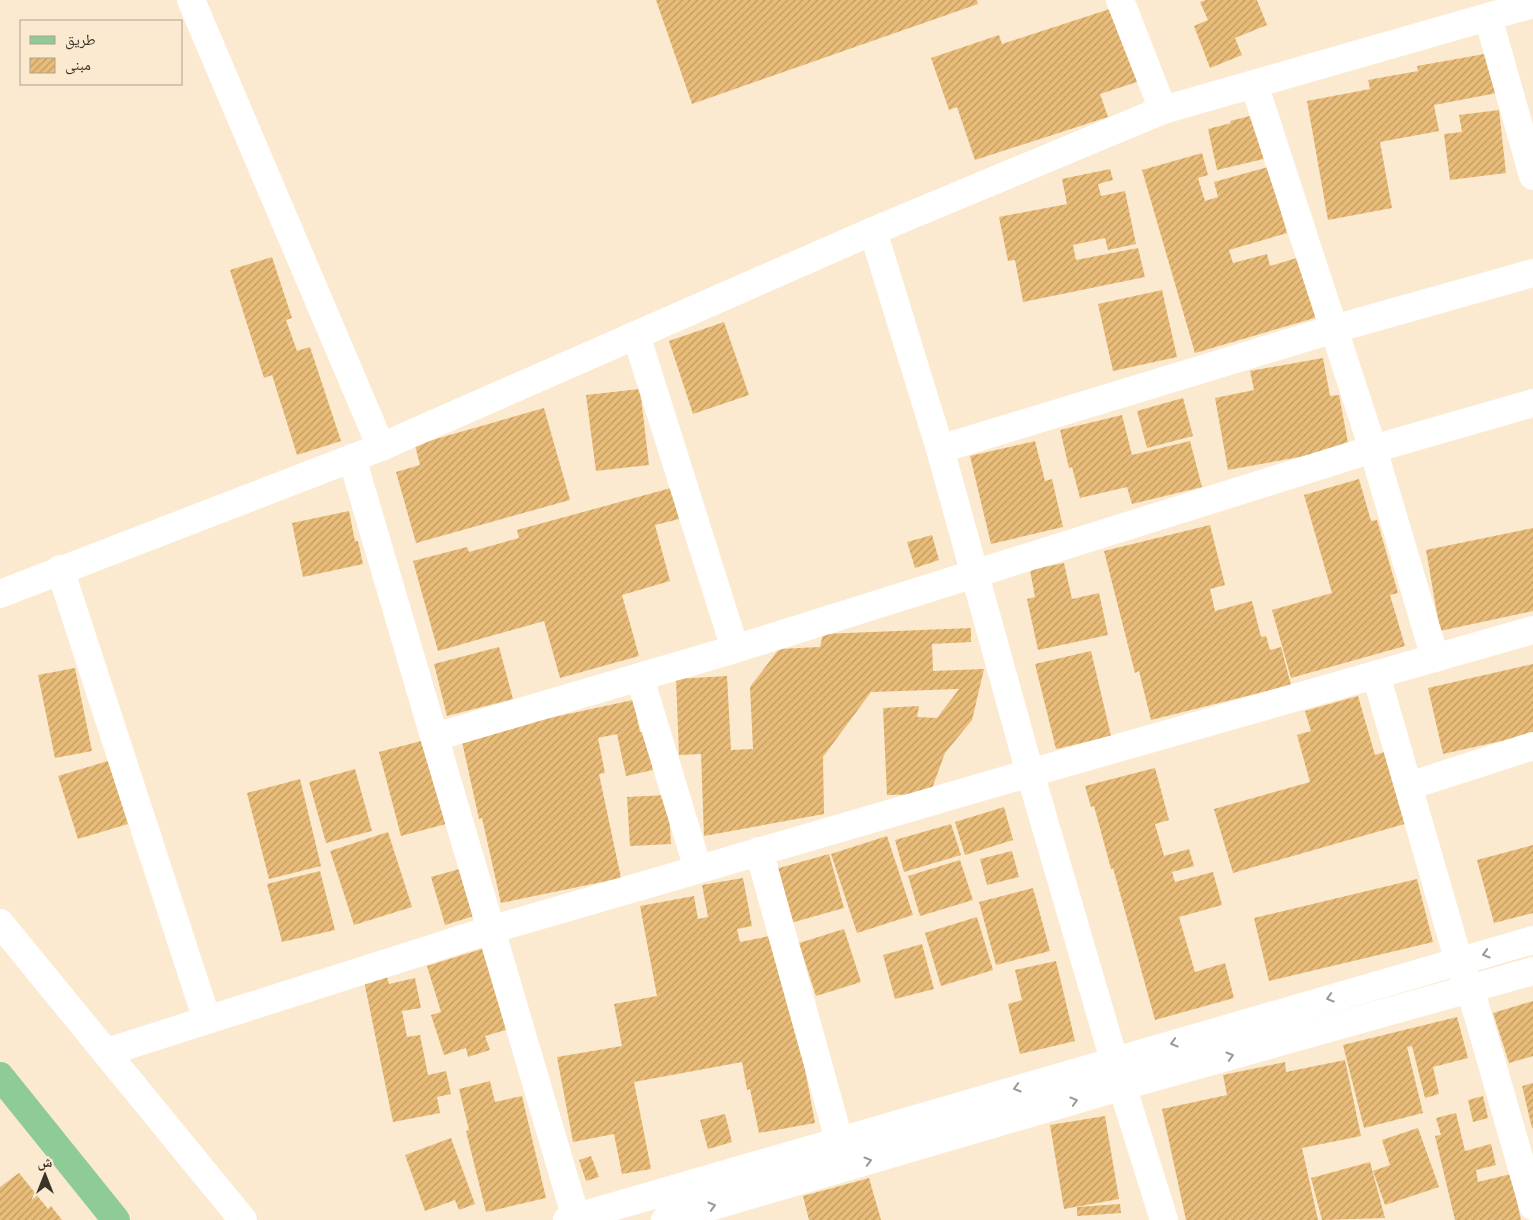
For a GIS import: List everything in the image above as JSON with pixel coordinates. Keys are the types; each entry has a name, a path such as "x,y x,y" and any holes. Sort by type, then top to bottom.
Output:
{"main road":[{"path":"0,1076 116,1220"}],"street":[{"path":"191,0 381,447"},
{"path":"1120,0 1163,110"},
{"path":"0,594 60,569 381,447 873,231 1163,110 1533,4"},
{"path":"1488,17 1533,176"},
{"path":"1254,84 1373,449 1435,658"},
{"path":"873,231 977,574 1030,773 1114,1060 1164,1220"},
{"path":"940,449 1334,329 1533,273"},
{"path":"636,335 735,649"},
{"path":"435,737 640,678 1373,449 1533,403"},
{"path":"352,458 435,737 572,1219 1114,1060 1533,940"},
{"path":"60,569 207,1020"},
{"path":"106,1052 490,930 1030,773 1533,630"},
{"path":"1376,675 1458,962 1470,988 1533,1206"},
{"path":"640,678 698,869"},
{"path":"1409,786 1533,746"},
{"path":"759,851 840,1140"},
{"path":"0,923 243,1220"},
{"path":"665,1220 1123,1086 1533,971"}],"building":[{"path":"656,0 977,0 978,4 692,104"},
{"path":"1206,0 1257,0 1267,25 1235,38 1242,55 1210,68 1194,26 1208,20 1200,2"},
{"path":"1119,6 1143,80 1100,94 1108,117 975,160 957,107 949,110 931,58 999,35 1002,44"},
{"path":"1490,53 1497,93 1434,105 1439,131 1380,142 1392,208 1328,220 1307,101 1370,89 1368,80 1418,71 1417,66"},
{"path":"1499,110 1506,173 1450,180 1444,134 1462,132 1459,115"},
{"path":"1266,112 1276,156 1217,170 1208,129"},
{"path":"1202,153 1208,175 1198,178 1205,201 1218,197 1214,182 1268,167 1287,233 1229,250 1233,263 1267,254 1270,266 1300,257 1318,317 1195,353 1142,170"},
{"path":"1110,169 1113,180 1098,184 1101,196 1125,191 1136,244 1108,250 1105,238 1073,245 1076,260 1138,248 1145,277 1023,302 1015,260 1008,261 999,217 1067,204 1062,179"},
{"path":"272,257 292,318 286,320 297,351 310,347 341,441 297,455 272,375 264,378 230,270"},
{"path":"1162,290 1177,357 1113,371 1098,304"},
{"path":"724,322 749,395 693,414 669,341"},
{"path":"1323,358 1330,396 1339,395 1349,448 1228,470 1215,398 1254,390 1250,371"},
{"path":"640,389 649,465 596,471 586,395"},
{"path":"1183,398 1193,436 1147,448 1137,411"},
{"path":"544,408 570,500 416,543 396,472 420,465 415,445"},
{"path":"1122,415 1132,455 1190,441 1202,487 1132,504 1127,487 1080,498 1072,467 1069,468 1060,430"},
{"path":"1035,441 1045,481 1052,479 1063,527 991,544 970,456"},
{"path":"1359,479 1371,521 1377,520 1398,593 1390,595 1405,646 1291,678 1272,610 1332,593 1304,495"},
{"path":"671,488 679,519 655,525 670,581 622,595 639,656 560,678 544,621 438,651 413,561 467,547 469,552 519,538 517,530"},
{"path":"349,511 355,541 358,541 363,564 303,577 292,523"},
{"path":"1210,525 1225,585 1210,589 1215,611 1252,601 1261,637 1266,636 1270,650 1281,647 1291,685 1151,720 1139,671 1135,673 1104,551"},
{"path":"1533,528 1533,611 1440,631 1426,550"},
{"path":"932,535 939,560 915,568 907,542"},
{"path":"1064,563 1072,599 1099,593 1108,635 1038,650 1027,599 1035,597 1030,570"},
{"path":"971,628 971,642 932,644 933,671 984,669 972,720 945,753 930,794 887,795 883,708 919,706 917,717 937,718 959,689 871,692 823,757 824,814 704,836 701,754 679,755 676,679 727,676 731,750 753,749 750,687 779,649 820,647 823,634"},
{"path":"499,647 513,699 447,716 434,664"},
{"path":"1091,651 1111,736 1056,749 1035,664"},
{"path":"1533,664 1533,734 1443,754 1428,688"},
{"path":"75,668 92,751 55,758 38,675"},
{"path":"1358,696 1375,755 1387,751 1408,823 1233,873 1214,809 1310,782 1297,735 1311,731 1305,711"},
{"path":"633,700 640,732 645,732 653,770 626,776 617,734 598,738 605,773 599,774 621,878 501,903 482,818 479,819 461,737"},
{"path":"425,740 446,824 401,836 379,752"},
{"path":"108,761 128,824 78,839 58,776"},
{"path":"1155,768 1169,820 1155,824 1164,856 1189,849 1194,866 1172,872 1175,882 1213,872 1222,905 1179,917 1195,972 1225,963 1234,998 1155,1020 1113,868 1111,869 1094,806 1091,807 1085,786"},
{"path":"355,769 372,831 326,843 309,782"},
{"path":"300,779 321,866 269,879 247,793"},
{"path":"668,795 671,844 630,846 627,797"},
{"path":"1004,807 1013,840 965,855 955,822"},
{"path":"951,824 961,855 904,872 895,840"},
{"path":"388,832 412,907 354,925 330,851"},
{"path":"887,836 913,915 857,933 831,854"},
{"path":"1533,845 1533,913 1494,923 1477,860"},
{"path":"1012,851 1019,877 987,885 980,859"},
{"path":"829,854 844,908 787,924 772,870"},
{"path":"960,860 973,900 920,916 908,876"},
{"path":"463,868 477,915 445,925 431,877"},
{"path":"320,871 335,930 282,942 267,884"},
{"path":"743,878 752,926 737,929 740,942 780,934 815,1123 759,1133 750,1089 747,1090 742,1062 634,1082 651,1169 622,1174 614,1134 573,1142 557,1057 622,1046 614,1004 657,996 640,906 694,896 698,919 708,917 702,885"},
{"path":"1417,879 1433,942 1269,981 1254,918"},
{"path":"1033,888 1050,951 996,965 979,902"},
{"path":"977,917 993,970 941,986 925,933"},
{"path":"844,929 861,982 816,996 799,943"},
{"path":"922,944 934,989 895,999 883,955"},
{"path":"485,948 513,1028 485,1036 490,1050 468,1057 466,1048 444,1055 431,1015 441,1012 427,966"},
{"path":"1056,961 1075,1041 1020,1054 1008,1004 1022,1000 1015,970"},
{"path":"387,977 389,984 415,978 421,1008 402,1011 407,1037 420,1035 428,1075 446,1071 451,1094 437,1097 440,1113 393,1122 364,981"},
{"path":"1533,1001 1533,1056 1509,1063 1493,1013"},
{"path":"1457,1017 1468,1058 1433,1067 1439,1094 1425,1098 1412,1046 1407,1047 1423,1113 1364,1128 1343,1045"},
{"path":"1345,1060 1361,1136 1302,1148 1318,1220 1186,1220 1162,1109 1227,1095 1223,1075 1285,1062 1286,1072"},
{"path":"490,1081 495,1102 522,1096 546,1198 486,1212 466,1131 469,1130 459,1089"},
{"path":"1533,1083 1533,1128 1532,1128 1522,1086"},
{"path":"1483,1096 1488,1118 1473,1122 1468,1100"},
{"path":"1456,1113 1465,1151 1491,1144 1496,1165 1476,1170 1478,1182 1511,1174 1521,1220 1455,1220 1435,1136 1441,1135 1436,1118"},
{"path":"725,1114 732,1142 708,1149 700,1120"},
{"path":"1105,1116 1119,1199 1064,1209 1050,1125"},
{"path":"1418,1128 1439,1187 1385,1205 1373,1171 1390,1165 1382,1140"},
{"path":"451,1138 475,1204 459,1210 455,1200 425,1211 405,1155"},
{"path":"591,1156 599,1177 586,1181 579,1160"},
{"path":"1370,1162 1385,1218 1322,1220 1311,1178"},
{"path":"19,1173 48,1209 51,1206 62,1220 0,1220 0,1187"},
{"path":"869,1178 881,1220 809,1220 803,1196"},
{"path":"1120,1204 1121,1213 1077,1216 1077,1207"}]}
